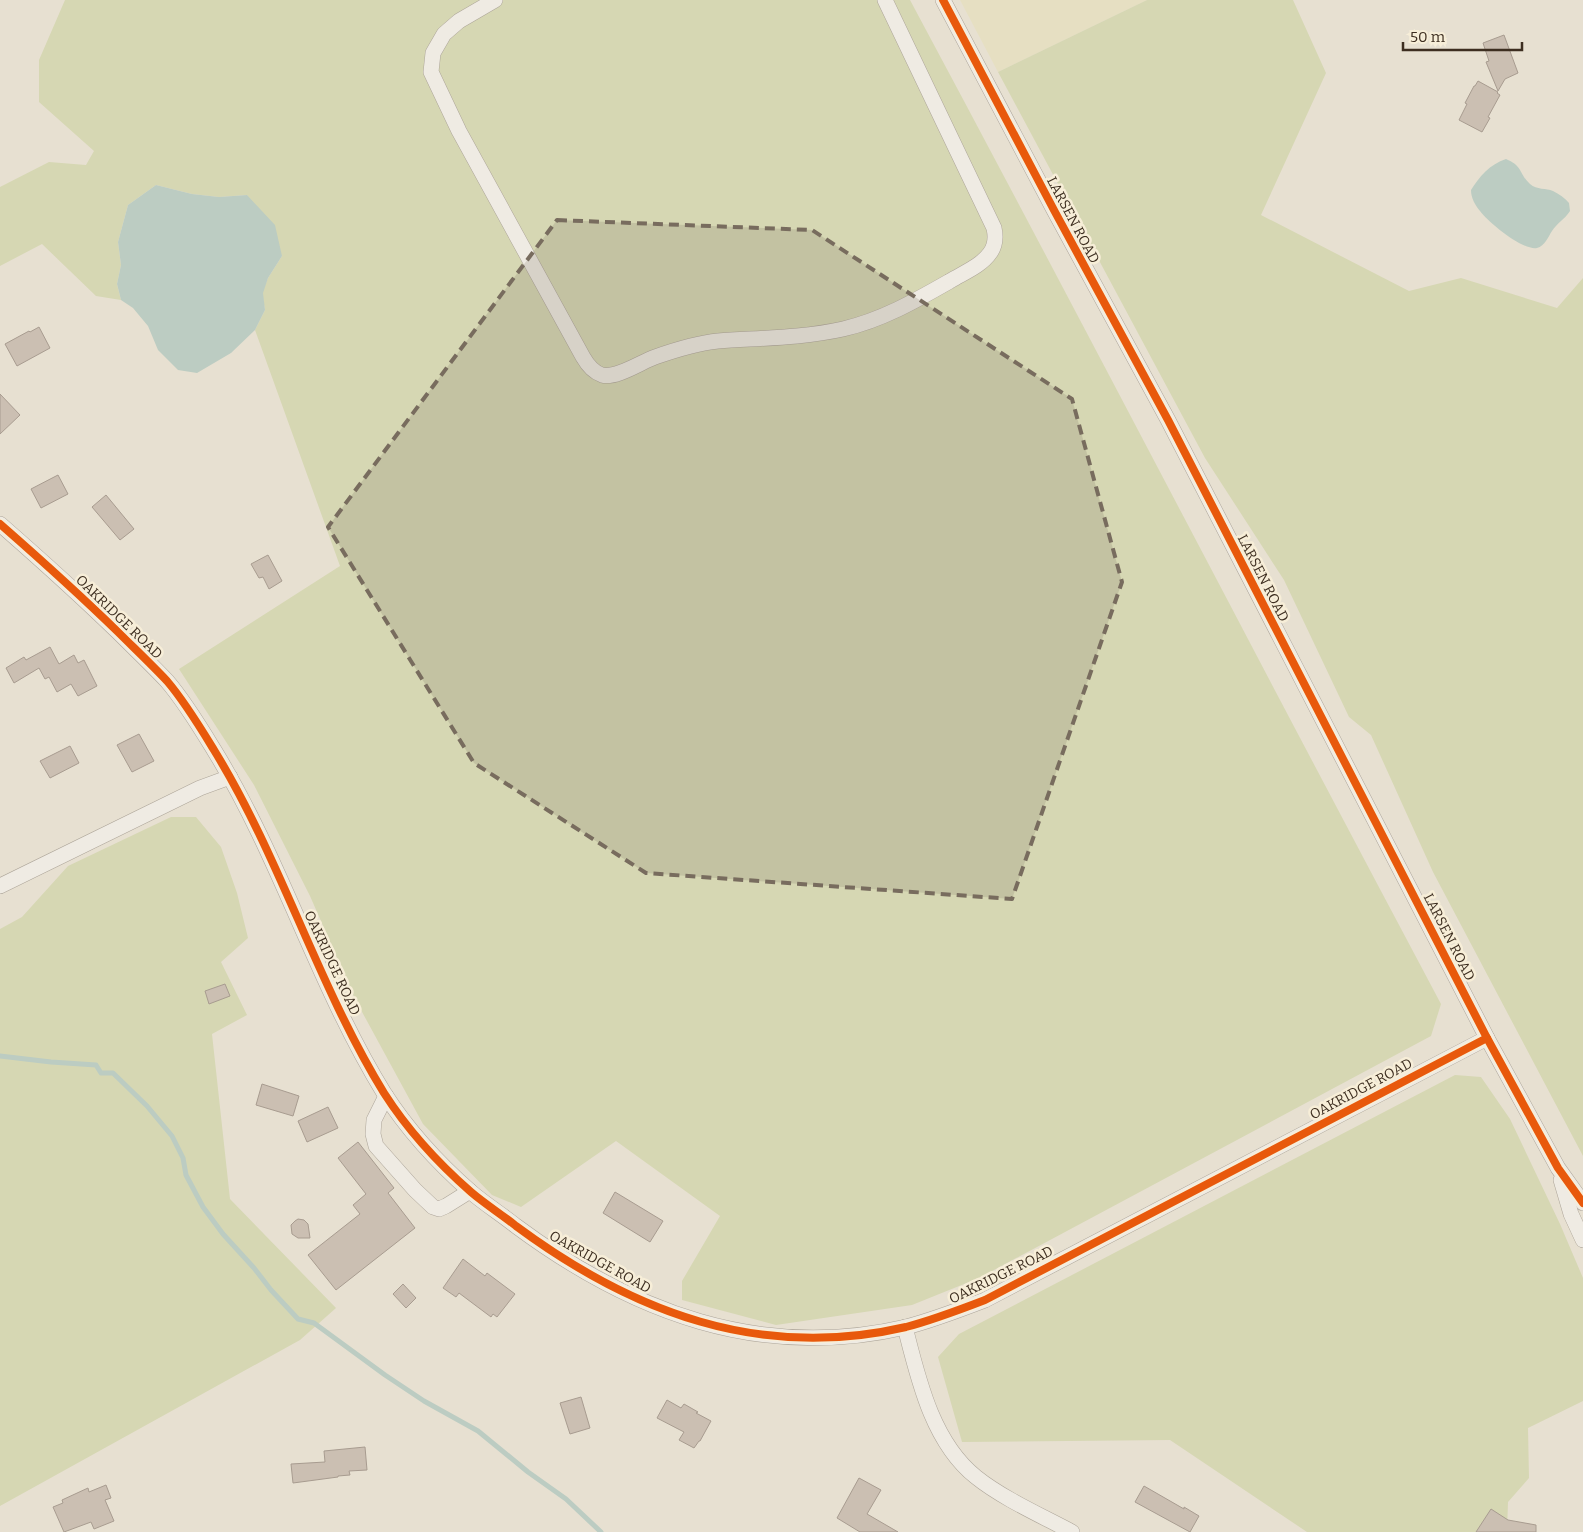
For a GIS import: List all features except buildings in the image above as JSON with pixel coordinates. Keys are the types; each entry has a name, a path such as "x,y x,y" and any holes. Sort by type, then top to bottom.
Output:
{"street":[{"path":"495,0 459,21 444,34 433,52 430,72 459,131 588,366 602,375 608,376 654,357 688,347 714,342 806,335 841,330 870,322 902,308 978,264 990,254 996,238 994,228 885,0"},
{"name":"LARSEN ROAD","path":"943,0 1168,420 1487,1038 1558,1168"},
{"name":"OAKRIDGE ROAD","path":"0,524 100,615 169,684 214,749 251,817 348,1026 386,1096 421,1142 470,1191 522,1231 564,1260 626,1294 661,1310 699,1322 748,1333 781,1337 822,1338 862,1335 906,1327 949,1314 985,1300 1487,1038"},
{"path":"0,886 200,788 230,777"},
{"path":"386,1096 374,1120 372,1134 376,1146 415,1190 433,1207 439,1209 446,1206 470,1191"},
{"path":"1558,1168 1583,1203"},
{"path":"1558,1168 1571,1214 1583,1240"},
{"path":"906,1327 920,1385 945,1440 958,1458 975,1476 994,1489 1072,1532"}],"highlighted area":[{"path":"557,220 812,230 1072,399 1122,582 1012,899 646,873 474,763 328,527"}],"shaded area":[{"path":"960,0 1147,0 998,72"},
{"path":"1506,159 1518,167 1530,184 1553,191 1569,203 1570,211 1540,247 1531,248 1515,241 1490,222 1480,211 1473,199 1471,190 1481,176 1495,164"},
{"path":"156,185 192,194 219,197 247,195 275,225 282,256 268,278 263,293 265,310 255,330 231,353 197,373 178,370 158,350 148,326 133,308 121,300 117,284 121,265 118,242 128,205"}],"green space":[{"path":"65,0 910,0 1441,1004 1431,1036 979,1278 912,1305 776,1325 682,1300 682,1281 720,1216 616,1141 521,1207 492,1195 423,1124 355,999 310,896 254,785 179,669 340,566 255,330 265,310 262,293 268,278 282,256 247,195 219,197 192,194 156,185 128,205 118,242 121,265 117,284 121,300 96,296 42,244 0,266 0,187 49,162 86,165 94,151 39,102 39,60"},
{"path":"1147,0 1293,0 1326,73 1261,215 1409,291 1461,278 1557,308 1583,278 1583,1156 1433,872 1371,735 1349,717 1284,580 1205,458 998,72"},
{"path":"171,817 196,817 221,847 237,893 248,938 221,962 247,1015 212,1034 230,1199 336,1308 300,1340 0,1506 0,929 22,917 68,866"},
{"path":"1455,1075 1481,1077 1510,1119 1560,1224 1583,1278 1583,1401 1528,1428 1529,1478 1508,1502 1507,1532 1307,1532 1170,1440 962,1442 938,1357 959,1334"}],"waterway":[{"path":"0,1056 96,1065 101,1073 113,1073 147,1106 172,1136 183,1158 186,1175 203,1207 223,1234 298,1319 314,1323 424,1401 478,1431 528,1472 566,1499 601,1532"}],"cycle path":[{"path":"943,0 1168,420 1487,1038 1558,1168 1583,1203"},
{"path":"0,524 118,632 167,681 186,706 238,792 360,1051 384,1093 424,1146 476,1196 516,1226 560,1256 605,1283 652,1305 700,1321 749,1333 800,1338 852,1336 906,1327 926,1321 985,1300 1487,1038"}]}
